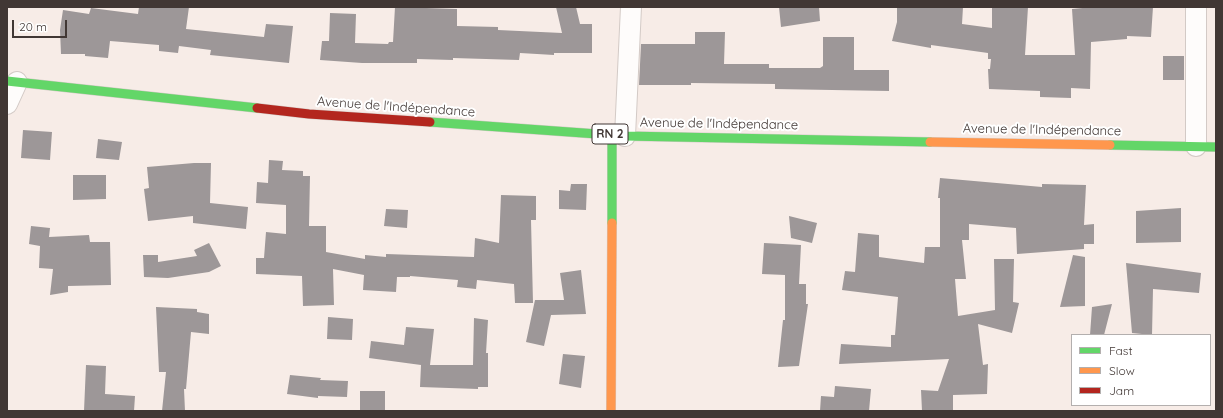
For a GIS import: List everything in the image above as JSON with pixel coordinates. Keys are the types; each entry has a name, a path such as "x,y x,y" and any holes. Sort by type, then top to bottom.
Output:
{"main road":[{"name":"Avenue de l'Indépendance","path":"12,82 309,114 618,135 1216,147"},
{"path":"611,411 618,135"}],"street":[{"path":"618,135 631,7"},
{"path":"1196,7 1196,146"},
{"path":"7,104 12,82"}],"building":[{"path":"139,7 189,7 186,29 264,37 266,24 293,26 289,63 210,55 211,50 179,46 178,53 159,51 159,45 110,41 108,58 85,56 85,54 61,54 60,30 63,10 89,14 91,8 138,14"},
{"path":"395,7 457,9 457,26 498,27 498,30 562,33 556,7 576,7 580,24 592,24 592,53 554,53 554,55 520,53 519,60 453,58 453,60 417,59 417,63 362,63 320,60 322,41 329,41 330,13 356,14 355,43 388,44 389,42 393,42"},
{"path":"779,7 819,7 820,21 781,27"},
{"path":"897,7 963,7 962,24 992,28 992,7 1028,7 1025,55 1075,55 1072,9 1093,7 1153,7 1151,37 1127,36 1127,39 1091,42 1090,89 1071,88 1071,98 1040,97 1040,91 989,89 988,69 990,69 991,59 988,59 988,53 931,45 931,48 892,41 897,22"},
{"path":"695,32 725,32 724,64 769,64 769,68 820,68 823,66 823,37 854,37 854,70 889,70 889,91 775,89 775,84 691,83 691,85 639,85 641,44 695,44"},
{"path":"1163,56 1184,56 1184,80 1163,80"},
{"path":"23,130 52,132 50,160 21,158"},
{"path":"98,139 122,142 119,160 96,158"},
{"path":"269,160 283,161 282,170 303,171 303,176 310,176 309,226 326,226 326,252 365,259 365,255 386,257 386,254 474,257 475,238 499,243 501,195 536,196 536,220 531,220 533,303 515,303 514,284 477,280 476,289 457,287 458,280 410,276 397,277 396,292 363,290 364,275 333,269 334,305 303,306 302,276 256,274 256,258 264,258 266,232 286,234 286,205 256,203 257,182 268,183"},
{"path":"211,163 210,203 248,207 246,229 193,223 193,216 148,221 144,189 149,188 147,167"},
{"path":"73,175 106,175 106,199 73,200"},
{"path":"940,178 1042,187 1042,184 1086,185 1084,225 1094,224 1094,244 1084,244 1084,249 1017,254 1016,228 969,224 969,240 962,240 966,279 955,279 958,316 995,310 994,259 1014,259 1013,302 1019,303 1012,333 978,324 983,365 988,364 987,394 953,395 953,411 922,411 921,390 938,391 949,359 839,364 841,344 891,347 891,335 895,335 898,297 842,290 845,271 855,272 858,233 879,235 879,257 924,263 925,247 940,247 940,198 938,198"},
{"path":"571,184 587,184 586,210 559,209 559,190 570,191"},
{"path":"1181,208 1181,242 1136,243 1136,211"},
{"path":"386,209 408,210 407,228 384,226"},
{"path":"789,216 817,223 812,243 791,238"},
{"path":"31,226 50,228 49,237 89,235 90,242 110,242 111,285 68,286 68,292 50,295 53,269 39,268 40,246 29,244"},
{"path":"209,243 221,266 209,272 168,278 144,277 143,255 158,255 158,262 197,256 194,250"},
{"path":"764,243 801,245 799,284 806,284 806,304 808,304 799,366 778,367 783,320 785,320 785,275 762,274"},
{"path":"1073,255 1085,257 1085,306 1060,307"},
{"path":"1126,263 1201,273 1199,293 1153,289 1152,334 1132,333"},
{"path":"581,270 586,314 551,315 544,346 526,342 535,300 564,300 560,273"},
{"path":"1112,304 1104,334 1090,334 1092,307"},
{"path":"156,307 197,309 197,312 209,314 209,334 191,332 186,389 184,389 185,411 162,411 166,372 159,372"},
{"path":"328,317 353,319 352,340 327,339"},
{"path":"474,318 488,320 486,353 488,353 488,387 478,387 478,389 420,387 421,365 369,358 371,341 404,345 406,327 434,329 430,365 473,365"},
{"path":"563,354 585,356 581,388 559,384"},
{"path":"86,365 106,366 105,394 135,396 134,411 84,411"},
{"path":"290,375 321,378 320,380 348,381 347,397 318,396 318,398 287,394"},
{"path":"835,386 871,389 869,411 820,411 821,396 834,397"},
{"path":"360,391 385,391 385,411 360,411"}],"traffic: fast":[{"path":"7,81 257,108"},
{"path":"430,122 625,136 930,142"},
{"path":"612,135 612,223"},
{"path":"1110,145 1216,147"}],"traffic: slow":[{"path":"930,142 1110,145"},
{"path":"611,411 612,223"}],"traffic: jam":[{"path":"257,108 309,114 430,122"}]}
